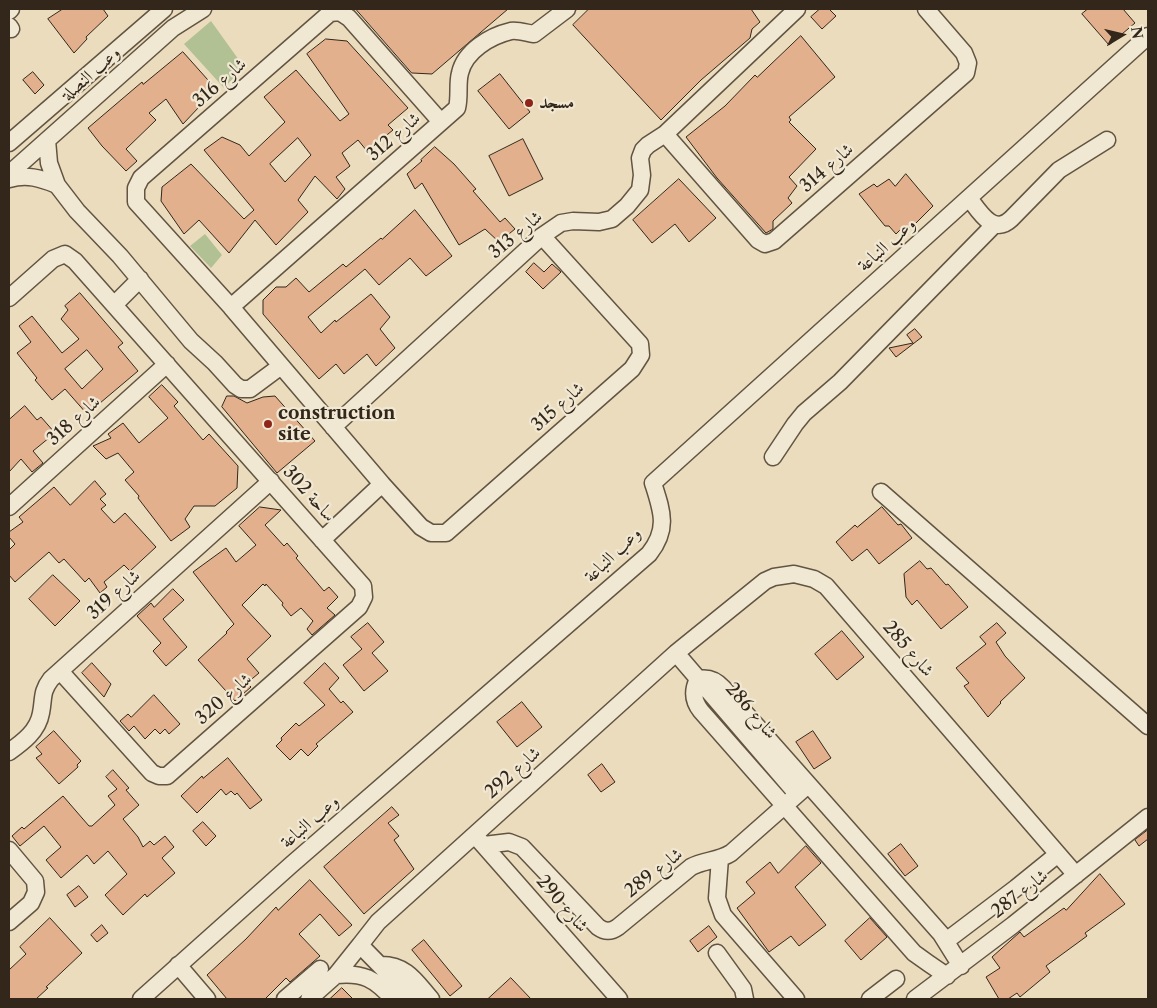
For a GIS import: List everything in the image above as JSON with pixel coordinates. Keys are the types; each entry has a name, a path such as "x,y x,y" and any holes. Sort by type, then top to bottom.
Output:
{"street":[{"name":"وعب النصلة","path":"9,143 164,9"},
{"name":"وعب النصلة","path":"9,174 173,28 202,9"},
{"name":"شارع 313","path":"334,427 542,236 561,223 574,221 600,222 612,219 627,206 640,190 642,175 640,158 648,144 665,134 797,9"},
{"name":"شارع 314","path":"665,134 758,240 765,244 774,241 966,73 968,63 964,52 926,9"},
{"name":"شارع 312","path":"231,308 458,108 460,96 459,75 463,64 476,49 490,38 513,31 534,34 559,11"},
{"name":"شارع 316","path":"231,308 136,202 136,188 141,178 330,13 340,12 349,18 441,122"},
{"name":"وعب النباعة","path":"147,997 178,965 649,554 656,546 663,526 660,505 653,483 1148,36"},
{"path":"47,140 50,164 57,185 77,211 98,231 191,341 215,362 238,387 250,389 281,366"},
{"path":"969,198 988,221 994,225 998,226 1007,223 1059,170 1107,140"},
{"path":"9,179 29,176 57,185"},
{"path":"773,457 804,413 840,382 994,225"},
{"name":"شارع 315","path":"382,484 421,526 431,533 446,533 632,369 641,355 640,344 542,236"},
{"name":"ساحة 302","path":"9,298 53,259 64,254 75,261 322,540 382,484"},
{"path":"114,305 140,279"},
{"path":"231,308 382,484"},
{"name":"شارع 318","path":"9,507 167,364"},
{"name":"شارع 319","path":"12,744 32,733 38,724 44,688 51,679 271,481"},
{"path":"881,492 1148,726"},
{"name":"شارع 320","path":"60,671 152,773 159,776 167,776 359,607 364,597 363,586 322,540"},
{"name":"شارع 285","path":"676,653 765,581 774,577 794,574 820,582 826,586 1076,875"},
{"path":"676,653 698,679 709,679 719,684 796,795 914,952 947,976"},
{"name":"شارع 292","path":"360,945 378,922 479,840 676,653"},
{"path":"698,679 693,692 697,706 796,795 946,941 961,966"},
{"name":"شارع 289","path":"479,840 509,842 522,847 595,924 602,930 610,931 614,930 686,870 701,862 732,853 796,795"},
{"name":"شارع 287","path":"915,999 961,966 1148,817"},
{"name":"شارع 290","path":"479,840 619,999"},
{"path":"9,850 35,881 36,892 31,903 9,922"},
{"path":"946,941 1058,854"},
{"path":"720,858 717,898 723,915 796,999"},
{"path":"308,999 336,975 360,945 413,999"},
{"path":"717,954 743,989 745,999"},
{"path":"178,965 206,999"},
{"path":"381,965 403,970 431,999"},
{"path":"285,999 320,969"},
{"path":"336,975 355,974 364,976 393,999"},
{"path":"870,999 896,978"}],"green space":[{"path":"211,21 244,67 224,88 184,44"},
{"path":"205,234 222,255 211,268 190,246"}],"building":[{"path":"63,9 103,9 108,16 86,37 87,39 74,53 48,19"},
{"path":"356,9 508,9 432,74 412,73"},
{"path":"589,9 751,9 760,22 752,29 750,38 701,80 661,120 573,25"},
{"path":"820,9 829,9 836,16 822,29 811,17"},
{"path":"1088,9 1123,9 1135,23 1109,45 1082,14"},
{"path":"801,36 835,77 789,117 791,120 789,122 816,149 789,177 797,186 788,198 792,203 773,221 773,229 766,233 717,178 686,137 725,106 755,75 757,77"},
{"path":"326,39 347,41 408,108 388,125 393,130 367,151 358,140 342,153 350,166 336,177 345,189 337,199 315,176 298,200 308,212 276,245 255,220 229,253 199,220 184,234 161,201 162,187 191,164 244,219 254,210 204,150 222,137 240,145 249,156 285,122 264,97 296,70 340,121 349,114 307,54","holes":["298,138 311,155 285,182 270,164"]},
{"path":"183,52 216,89 183,124 166,99 149,113 156,120 126,149 137,161 126,171 88,128 142,82 143,84"},
{"path":"33,72 44,85 35,94 23,80"},
{"path":"500,74 530,112 509,129 478,91"},
{"path":"523,139 543,179 509,196 489,156"},
{"path":"435,147 454,164 476,189 473,191 500,222 505,218 515,229 499,242 485,229 459,245 422,183 415,189 407,174"},
{"path":"906,174 933,206 912,227 902,228 896,234 889,226 885,226 859,194 874,184 877,187 889,179 895,186"},
{"path":"679,179 716,218 689,242 675,224 652,243 633,220"},
{"path":"415,210 452,256 426,276 410,258 379,285 365,269 308,317 321,333 335,320 336,322 371,294 390,317 380,329 395,348 376,366 367,354 344,374 336,364 319,379 263,314 263,300 276,287 286,287 296,278 309,292 343,264 346,267"},
{"path":"534,263 544,272 552,264 561,272 543,289 526,272"},
{"path":"80,293 123,343 118,347 138,371 87,414 65,389 52,400 35,380 37,378 17,353 31,342 19,326 32,316 62,353 79,339 61,319 68,310 65,306","holes":["87,350 103,369 82,389 65,369"]},
{"path":"915,329 922,337 896,357 889,348 913,343 907,335"},
{"path":"162,385 178,402 174,406 203,440 209,434 238,466 237,488 215,506 194,506 185,519 190,527 171,541 138,498 139,496 125,480 134,472 118,453 106,459 93,446 111,438 108,434 123,423 139,443 168,418 149,397"},
{"name":"construction site","path":"227,396 234,396 247,403 263,397 275,396 315,441 277,473 222,407"},
{"path":"25,406 37,420 41,417 55,433 33,451 43,463 32,472 21,459 9,472 9,420"},
{"path":"95,481 106,494 100,499 106,505 101,509 114,523 125,513 156,547 130,571 124,565 104,582 107,587 100,593 89,578 85,582 64,559 59,563 49,552 15,582 9,575 9,550 15,544 9,537 9,532 23,522 19,517 54,487 70,505"},
{"path":"260,507 281,510 265,525 284,546 287,543 298,556 296,558 324,591 329,587 338,597 327,608 335,615 312,635 307,629 313,621 301,608 291,616 282,605 283,603 266,584 265,586 263,584 242,605 271,636 247,659 259,673 247,683 251,687 235,701 198,660 234,624 193,572 226,548 236,562 256,545 239,526"},
{"path":"882,507 898,525 901,524 912,538 879,564 867,549 852,561 836,542 855,525 857,527"},
{"path":"920,561 927,569 931,568 946,585 948,584 968,607 941,629 917,600 912,605 906,597 904,574"},
{"path":"53,575 80,601 55,626 29,599"},
{"path":"173,589 184,600 163,619 187,647 166,666 153,651 161,643 137,616 151,603 154,607"},
{"path":"368,623 384,642 372,653 388,671 364,691 343,665 362,649 351,637"},
{"path":"997,623 1006,633 996,642 1005,656 1025,678 1000,702 988,717 964,686 969,683 956,668 986,644 980,637"},
{"path":"842,631 864,657 837,680 815,654"},
{"path":"92,663 111,684 104,697 82,673"},
{"path":"325,663 339,678 329,689 341,703 343,701 353,712 316,744 318,746 308,756 301,749 290,760 276,746 296,723 299,726 325,705 304,683"},
{"path":"154,695 180,724 169,734 165,729 160,734 155,729 145,739 134,726 129,731 120,721 128,714 131,717"},
{"path":"522,702 542,727 517,747 497,722"},
{"path":"54,731 81,761 77,765 78,767 59,784 36,758 42,754 36,747"},
{"path":"813,731 831,758 814,769 796,742"},
{"path":"228,758 262,800 250,809 237,793 235,795 231,791 226,795 221,789 197,813 181,796 202,776 203,778"},
{"path":"602,764 615,782 601,792 588,775"},
{"path":"113,770 129,788 126,790 139,805 123,819 138,837 143,847 150,841 154,845 165,836 174,847 162,858 175,873 147,897 145,894 123,915 105,895 127,874 108,851 94,864 87,855 61,878 46,860 61,847 44,826 20,846 12,836 22,827 24,829 63,796 89,826 92,826 115,805 108,796 117,789 106,777"},
{"path":"392,807 399,815 388,823 399,836 394,840 414,869 364,914 324,867"},
{"path":"203,822 216,836 206,846 193,831"},
{"path":"1148,830 1148,839 1139,846 1135,840"},
{"path":"901,844 918,866 905,876 888,854"},
{"path":"806,846 821,863 795,887 826,925 799,946 791,936 769,952 737,908 755,893 746,882 770,862 778,873"},
{"path":"1100,874 1125,904 1085,933 1087,936 1046,966 1050,972 1020,997 1017,993 1008,999 999,999 986,977 1000,968 992,957 1020,932 1024,937 1064,908 1066,910"},
{"path":"310,880 352,925 339,936 320,914 299,934 320,956 290,982 286,978 265,999 227,999 207,975 246,939 276,907 278,910"},
{"path":"79,886 88,897 75,907 67,895"},
{"path":"50,918 82,953 36,999 9,999 9,970 26,954 20,947"},
{"path":"870,918 887,937 861,960 845,941"},
{"path":"102,925 108,933 97,942 91,935"},
{"path":"709,926 717,937 698,952 690,941"},
{"path":"424,940 462,986 450,996 412,950"},
{"path":"511,978 531,999 488,999"},
{"path":"342,988 353,999 330,999"}],"place":[{"name":"مسجد","path":"529,103"},
{"name":"construction site","path":"268,424"}]}
